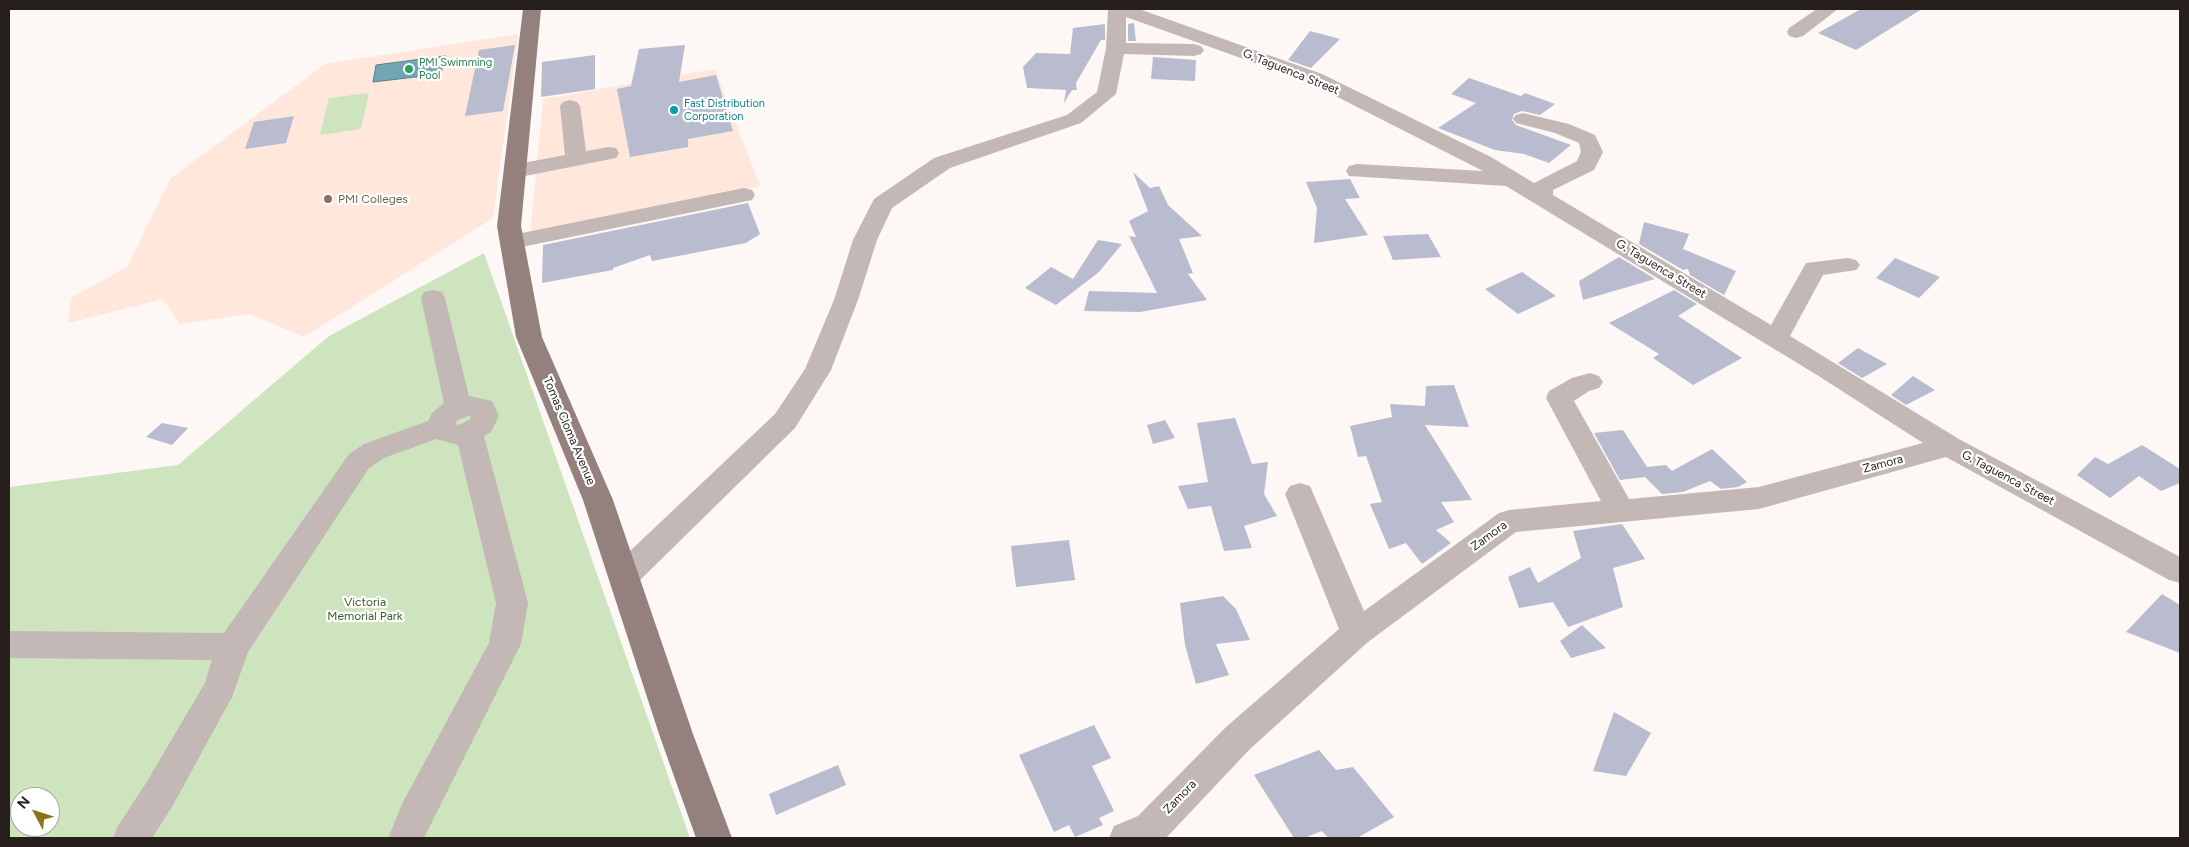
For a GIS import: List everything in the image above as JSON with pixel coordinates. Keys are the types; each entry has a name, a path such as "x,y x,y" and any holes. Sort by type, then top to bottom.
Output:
{"main road":[{"name":"Tomas Cloma Avenue","path":"532,9 509,226 529,338 598,500 676,734 714,838"}],"street":[{"path":"624,576 786,422 818,370 846,300 865,240 882,204 942,163 1074,119 1106,94 1121,48 1117,9"},
{"name":"G. Taguenca Street","path":"1122,9 1315,78 1483,162 1949,446 2180,571"},
{"path":"1796,32 1829,9"},
{"path":"1121,48 1194,50"},
{"path":"1121,48 1142,64"},
{"path":"570,106 576,159"},
{"path":"1523,119 1562,128 1588,139 1592,152 1586,166 1542,187 1542,197"},
{"path":"515,171 608,153"},
{"path":"1357,171 1512,179"},
{"path":"512,242 744,195"},
{"path":"1776,339 1814,268 1848,265"},
{"path":"406,838 416,814 505,644 512,603 456,422 433,298"},
{"path":"1590,382 1581,384 1559,398 1621,511"},
{"path":"131,838 220,687 233,648 359,461 374,451 456,422"},
{"name":"Zamora","path":"1127,838 1151,828 1238,738 1357,633 1510,521 1759,498 1949,446"},
{"path":"1300,494 1357,633"},
{"path":"9,644 233,648"}],"shaded area":[{"name":"PMI Colleges","path":"518,34 493,218 304,337 249,314 180,324 163,299 68,323 71,298 128,266 170,179 325,64"},
{"path":"715,69 760,186 530,236 543,99"}],"green space":[{"path":"369,93 361,129 320,135 329,98"},
{"name":"Victoria Memorial Park","path":"484,253 690,838 9,838 9,487 178,465 329,336"}],"water":[{"name":"PMI Swimming Pool","path":"445,56 441,74 373,82 376,65"}],"building":[{"path":"1861,9 1922,9 1856,50 1818,33"},
{"path":"1134,23 1136,41 1128,41 1128,24"},
{"path":"1105,24 1105,40 1101,40 1076,83 1077,90 1072,90 1064,103 1066,90 1027,88 1023,67 1036,53 1070,54 1073,28"},
{"path":"1310,31 1340,39 1311,68 1288,60"},
{"path":"515,45 503,111 465,116 479,50"},
{"name":"Fast Distribution Corporation","path":"685,45 679,82 716,75 733,131 688,139 688,147 630,157 617,89 631,86 639,49"},
{"path":"595,55 595,89 541,97 542,62"},
{"path":"1153,57 1196,60 1195,81 1151,79"},
{"path":"1469,78 1521,96 1525,93 1555,104 1540,115 1522,111 1514,114 1512,120 1516,125 1571,145 1549,163 1524,154 1495,150 1438,128 1476,103 1451,94"},
{"path":"294,116 286,143 245,149 254,122"},
{"path":"1133,172 1150,188 1159,186 1168,205 1202,236 1179,239 1193,273 1188,274 1207,300 1140,312 1084,311 1089,291 1157,293 1129,236 1136,237 1129,221 1148,211"},
{"path":"1350,179 1360,198 1345,199 1368,235 1314,243 1317,208 1306,182"},
{"path":"748,203 760,234 746,243 652,261 650,255 613,268 613,270 542,283 543,245"},
{"path":"1644,222 1689,234 1683,249 1736,271 1724,295 1690,275 1688,269 1683,270 1639,244"},
{"path":"1428,234 1441,257 1393,260 1383,236"},
{"path":"1098,240 1122,244 1099,272 1056,305 1025,288 1051,267 1073,279"},
{"path":"1619,257 1655,279 1583,300 1579,281"},
{"path":"1895,258 1940,277 1919,298 1876,278"},
{"path":"1522,272 1556,296 1518,314 1485,289"},
{"path":"1674,290 1697,304 1678,316 1742,358 1693,385 1653,358 1659,354 1609,323"},
{"path":"1858,348 1887,364 1862,378 1838,363"},
{"path":"1913,376 1935,390 1906,405 1891,395"},
{"path":"1454,385 1469,427 1425,425 1472,500 1441,502 1454,522 1436,530 1451,543 1422,564 1406,543 1389,549 1370,504 1382,502 1366,456 1358,457 1350,426 1392,417 1390,404 1425,406 1426,386"},
{"path":"1235,418 1252,464 1268,462 1264,494 1277,516 1244,526 1252,548 1224,551 1211,506 1188,509 1178,486 1208,482 1197,423"},
{"path":"1165,420 1175,438 1153,444 1147,425"},
{"path":"162,423 188,428 172,445 146,437"},
{"path":"1623,430 1647,467 1666,465 1672,471 1712,449 1747,482 1738,487 1721,489 1710,481 1683,492 1662,494 1645,477 1620,480 1594,433"},
{"path":"2142,445 2180,469 2180,483 2161,491 2139,476 2110,498 2077,475 2095,457 2108,464"},
{"path":"1622,524 1645,559 1613,568 1623,607 1568,627 1553,602 1519,608 1508,577 1530,567 1538,583 1581,558 1573,531"},
{"path":"1069,540 1075,580 1016,587 1011,546"},
{"path":"2162,594 2180,605 2180,653 2126,632"},
{"path":"1223,596 1236,609 1250,640 1216,644 1229,675 1196,684 1185,645 1180,603"},
{"path":"1582,625 1606,648 1571,658 1560,641"},
{"path":"1614,712 1651,733 1626,776 1593,771"},
{"path":"1094,725 1111,758 1092,766 1114,811 1099,818 1103,825 1075,837 1069,825 1054,832 1019,755"},
{"path":"1319,750 1336,770 1353,767 1394,817 1357,838 1328,838 1322,831 1304,838 1294,838 1254,775"},
{"path":"838,765 846,785 776,815 769,794"}],"place":[{"name":"PMI Swimming Pool","path":"409,69"},
{"name":"Fast Distribution Corporation","path":"674,110"},
{"name":"PMI Colleges","path":"328,199"}]}
